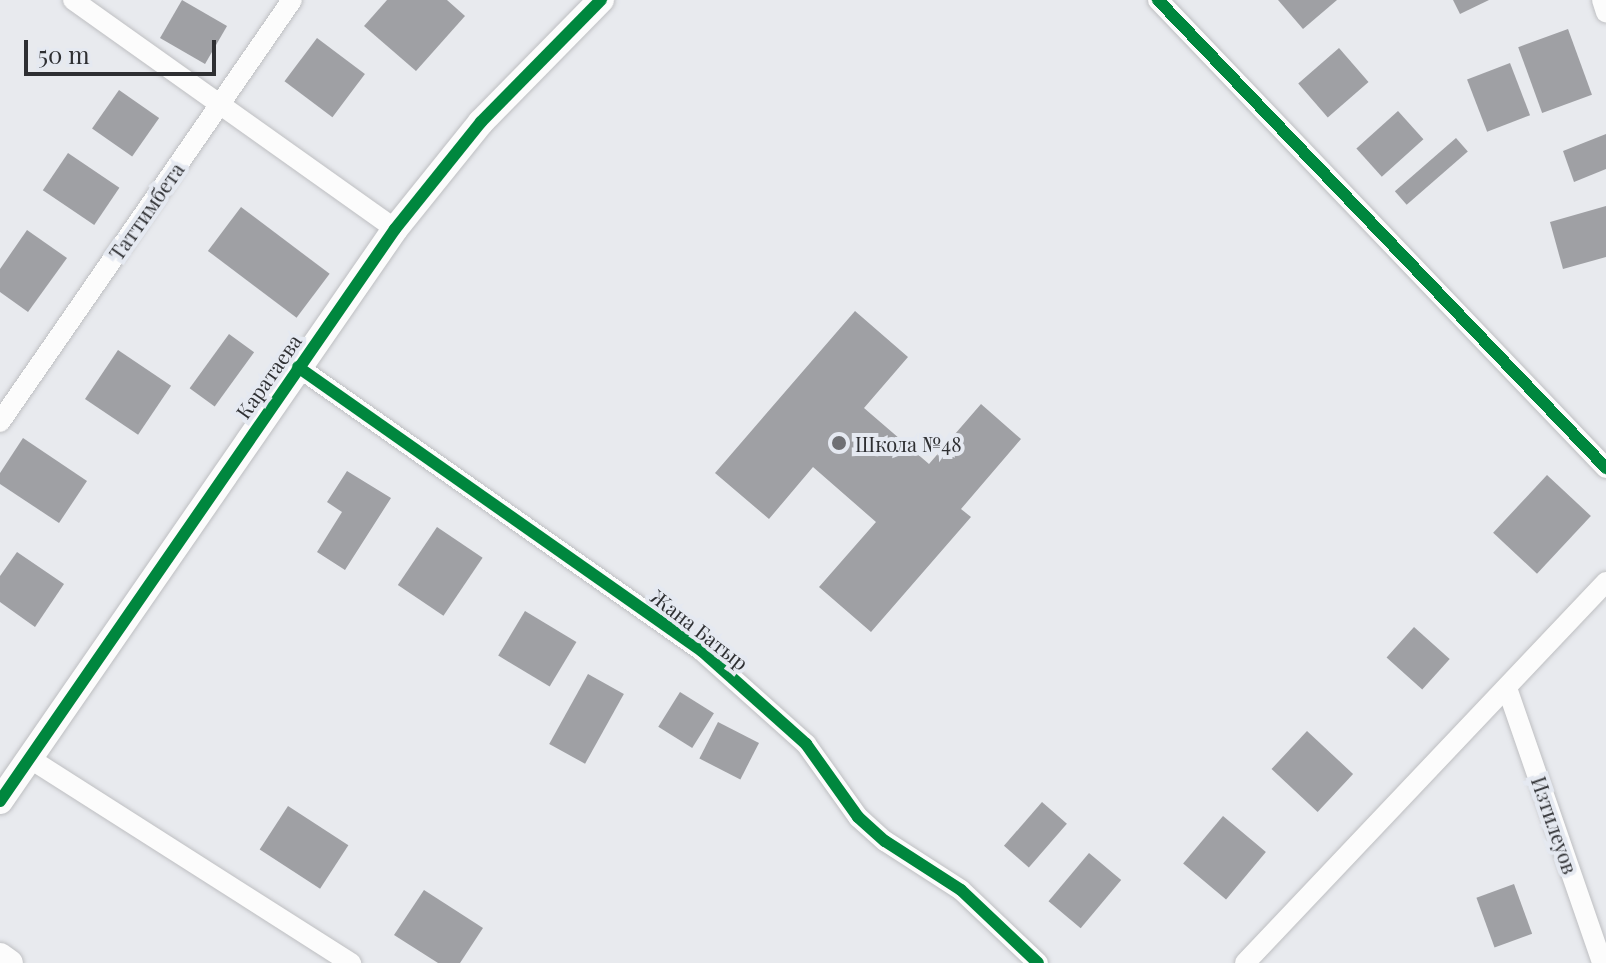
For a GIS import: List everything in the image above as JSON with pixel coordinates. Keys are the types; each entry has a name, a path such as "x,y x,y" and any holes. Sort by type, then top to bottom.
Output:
{"street":[{"path":"73,0 395,229"},
{"name":"Таттимбета","path":"0,422 292,0"},
{"name":"Каратаева","path":"0,801 395,229 481,122 601,0"},
{"path":"1158,0 1606,468"},
{"path":"1602,0 1606,12"},
{"name":"Жана Батыр","path":"298,367 702,651 806,744 867,825 961,890 1038,963"},
{"path":"1245,963 1606,582"},
{"name":"Изтилеуов","path":"1507,688 1602,963"},
{"path":"29,758 351,963"},
{"path":"0,956 10,963"}],"building":[{"path":"182,0 227,26 205,64 160,38"},
{"path":"387,0 447,0 465,16 416,71 364,26"},
{"path":"1278,0 1337,0 1303,29"},
{"path":"1453,0 1489,0 1460,14"},
{"path":"1568,29 1592,95 1542,113 1518,47"},
{"path":"317,38 365,74 332,117 285,81"},
{"path":"1339,48 1369,82 1328,117 1298,83"},
{"path":"1510,63 1530,115 1487,132 1467,79"},
{"path":"119,90 159,118 132,157 92,129"},
{"path":"1398,111 1423,139 1382,177 1356,148"},
{"path":"1606,134 1606,169 1574,182 1563,151"},
{"path":"1456,138 1468,152 1407,205 1395,191"},
{"path":"68,153 119,188 94,225 43,190"},
{"path":"1606,206 1606,257 1563,269 1550,222"},
{"path":"241,207 330,274 297,318 208,251"},
{"path":"27,230 67,258 28,312 0,292 0,269"},
{"name":"Школа №48","path":"855,311 908,357 864,408 929,464 981,404 1021,439 961,509 971,517 871,632 819,587 876,522 813,467 769,519 715,473"},
{"path":"229,334 254,352 215,406 190,388"},
{"path":"118,350 171,386 138,435 85,399"},
{"path":"23,438 87,481 59,523 0,484 0,473"},
{"path":"347,471 391,498 345,570 317,552 342,512 327,502"},
{"path":"1547,475 1591,516 1537,574 1493,533"},
{"path":"437,527 483,558 443,616 398,585"},
{"path":"17,552 64,584 35,627 0,602 0,576"},
{"path":"525,611 576,642 550,686 498,656"},
{"path":"1414,627 1450,659 1422,690 1387,657"},
{"path":"588,674 624,694 585,764 549,744"},
{"path":"680,692 714,713 692,748 658,727"},
{"path":"718,722 759,743 740,779 699,759"},
{"path":"1307,731 1353,774 1318,812 1272,769"},
{"path":"1042,802 1067,824 1029,867 1004,846"},
{"path":"288,806 348,845 320,889 260,850"},
{"path":"1223,816 1266,852 1226,899 1183,863"},
{"path":"1089,853 1121,880 1081,928 1049,901"},
{"path":"1514,884 1532,934 1495,947 1476,898"},
{"path":"424,890 483,928 460,963 438,963 394,935"}],"cycle path":[{"path":"0,801 395,229 481,122 601,0"},
{"path":"1158,0 1606,468"},
{"path":"298,367 702,651 806,744 858,817 885,841 961,890 1038,963"}],"place":[{"name":"Школа №48","path":"839,443"}]}
